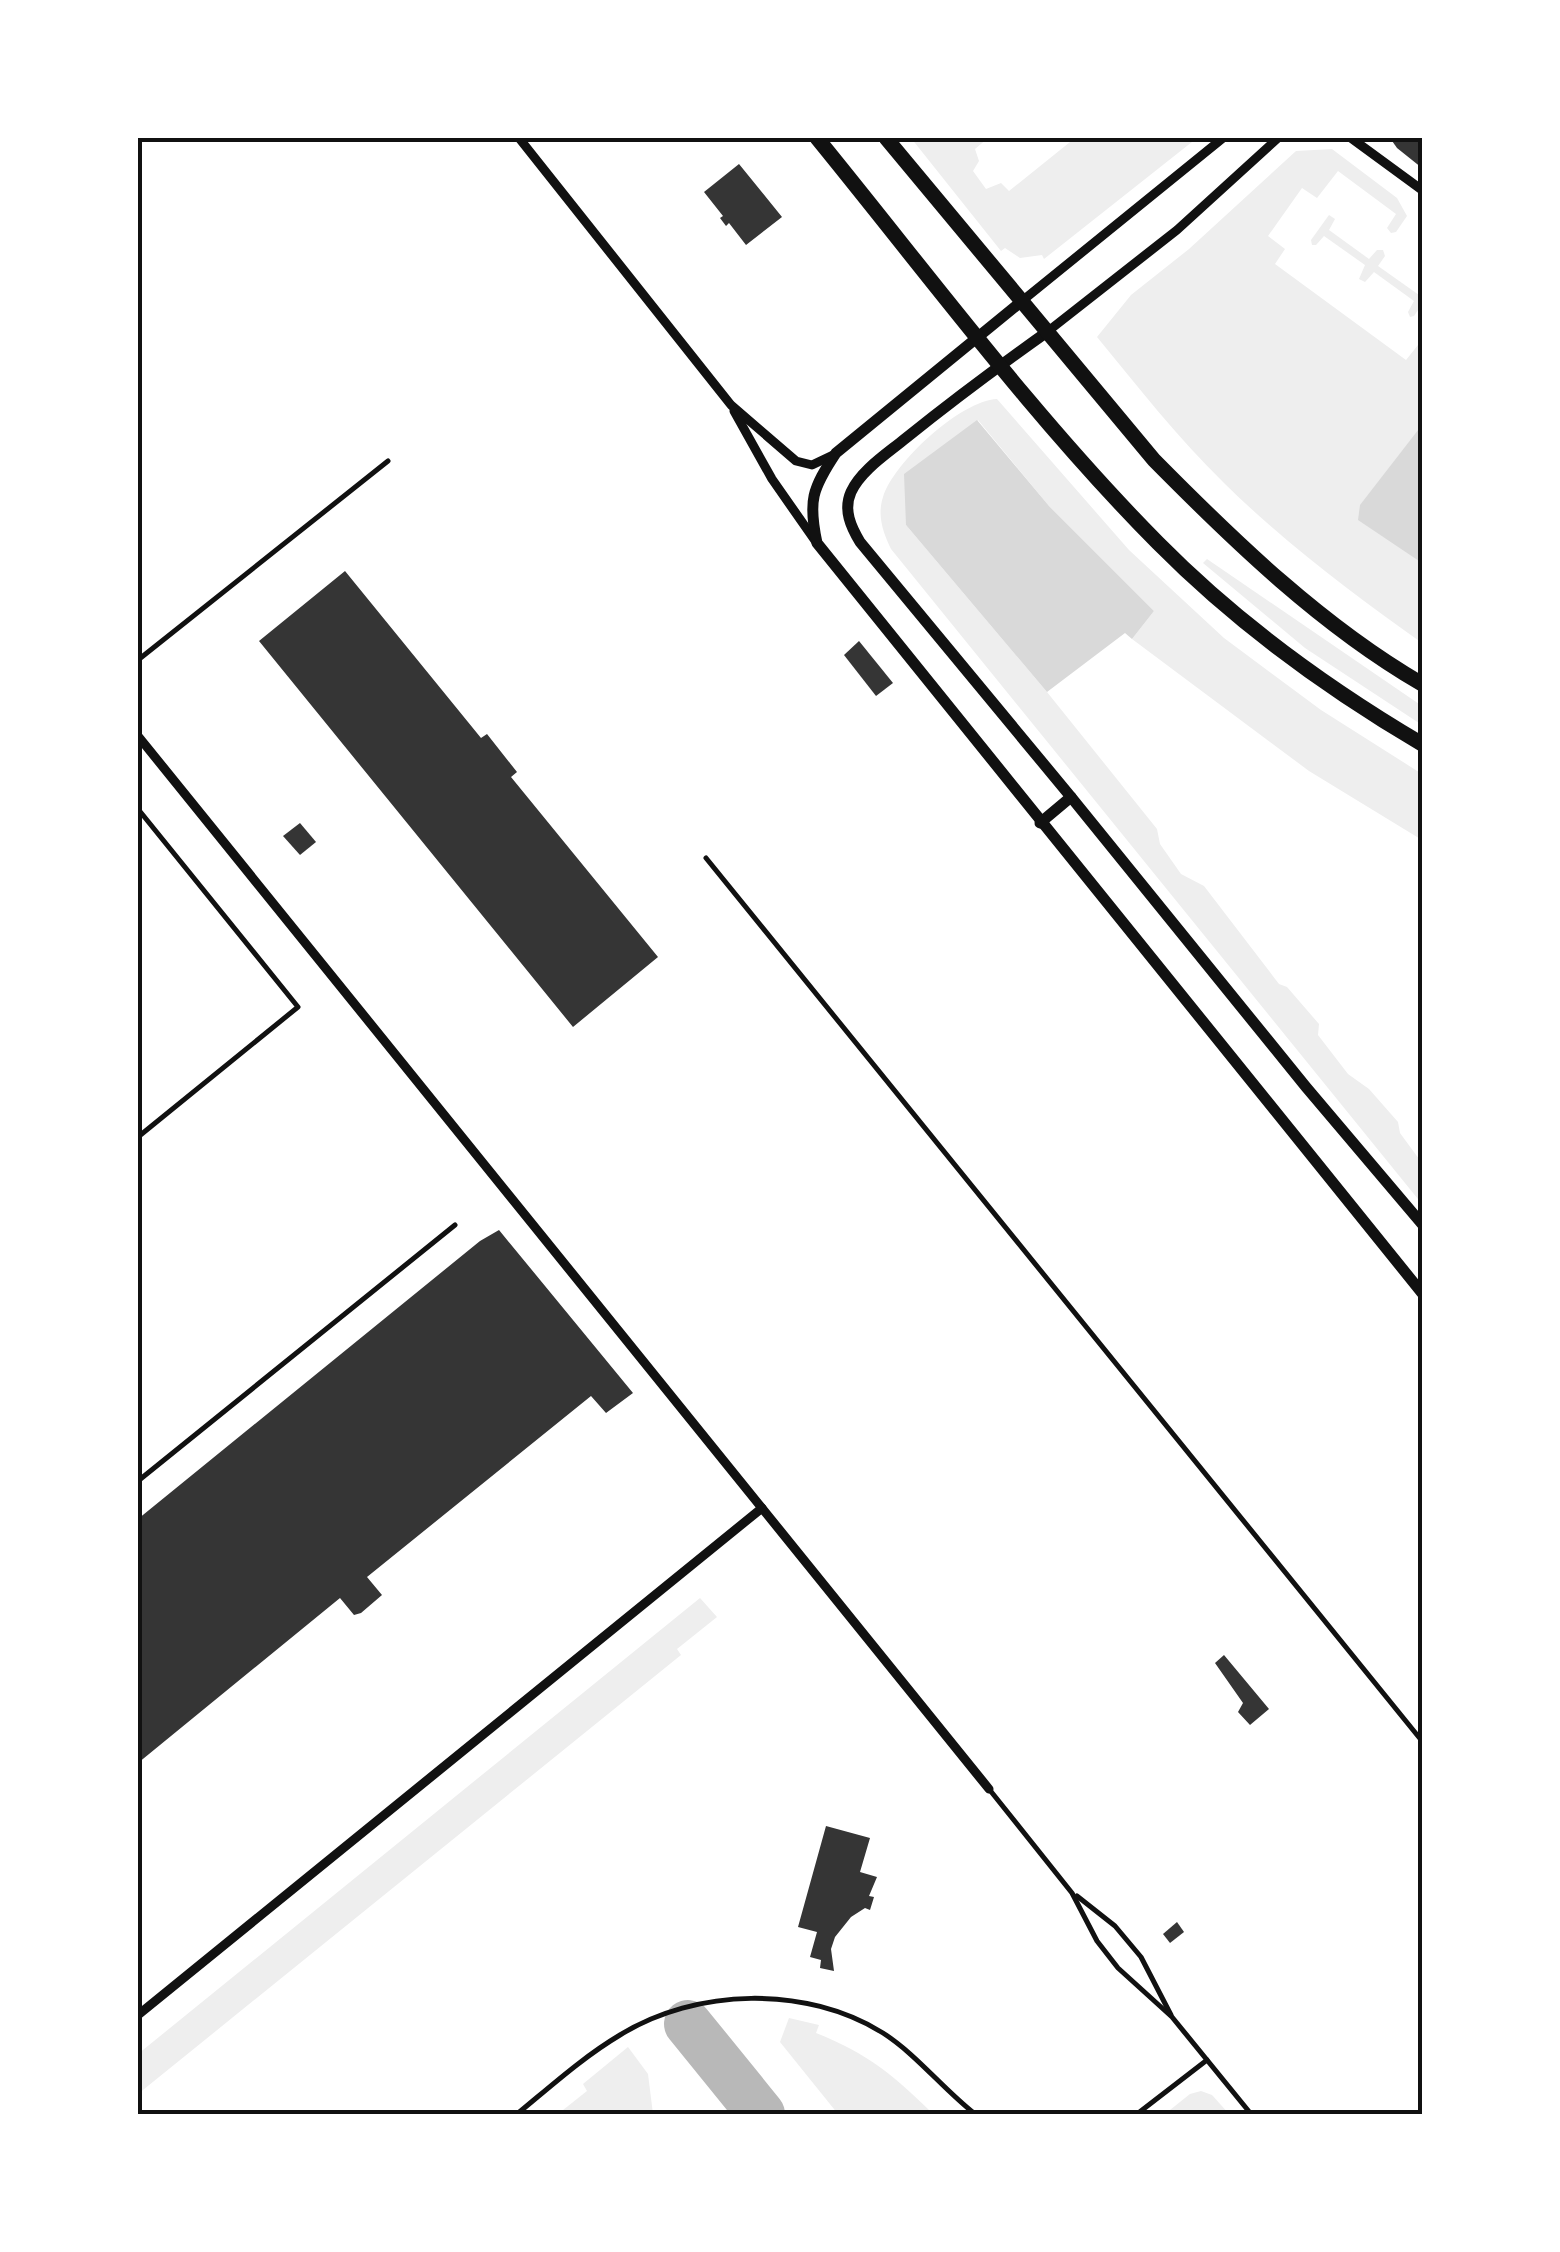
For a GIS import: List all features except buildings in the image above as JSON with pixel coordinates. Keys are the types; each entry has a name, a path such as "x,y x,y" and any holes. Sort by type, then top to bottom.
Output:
{"main road":[{"path":"817,138 1105,487 1160,545 1233,612 1327,684 1422,744"},
{"path":"886,138 1154,460 1253,556 1308,602 1422,684"}],"street":[{"path":"518,138 730,405 772,479 817,544 1422,1293"},
{"path":"730,405 796,461 812,466 836,454 1223,138"},
{"path":"1278,138 1177,230 960,394 864,474 851,492 847,507 850,525 860,542 1422,1224"},
{"path":"1351,138 1422,190"},
{"path":"817,544 811,515 814,486 836,454"},
{"path":"138,736 989,1789"},
{"path":"1040,823 1071,797"},
{"path":"138,2016 762,1508"}],"lane":[{"path":"138,660 388,461"},
{"path":"138,810 298,1007 138,1137"},
{"path":"706,858 1422,1740"},
{"path":"138,1481 455,1225"},
{"path":"989,1789 1072,1893 1096,1941 1118,1968 1172,2017 1251,2114"},
{"path":"1072,1893 1115,1926 1141,1957 1172,2017"},
{"path":"517,2114 622,2034 676,2010 740,1998 791,2001 844,2015 882,2033 974,2114"},
{"path":"1137,2114 1206,2060"},
{"path":"1416,2114 1422,2110"}],"shaded area":[{"path":"911,138 988,138 975,149 979,161 973,171 986,189 1001,183 1009,191 1075,138 1197,138 1044,259 1042,255 1020,258 1005,248 1001,251"},
{"path":"1332,149 1397,198 1407,216 1396,232 1387,228 1396,214 1338,171 1317,198 1302,188 1268,236 1285,249 1275,264 1406,360 1418,345 1422,349 1422,643 1320,567 1247,505 1174,430 1097,337 1131,295 1189,249 1296,151"},
{"path":"1329,215 1335,219 1329,230 1369,259 1377,250 1383,250 1385,256 1378,266 1419,295 1422,291 1422,304 1414,316 1410,317 1408,312 1414,301 1374,272 1365,282 1359,279 1365,265 1324,236 1312,245 1311,240"},
{"path":"997,399 1129,550 1224,638 1321,710 1422,774 1422,840 1309,771 1132,639 1154,611 1049,506 978,420 906,525 1157,829 1160,844 1181,874 1204,886 1279,984 1287,987 1319,1024 1318,1035 1348,1074 1369,1089 1398,1122 1400,1133 1422,1163 1422,1204 891,549 882,524 881,504 900,467 930,436 965,410"},
{"path":"977,420 1049,506 1154,611 1132,639 1125,633 1047,692 906,525 904,474"},
{"path":"1422,425 1422,563 1358,520 1360,505"},
{"path":"1207,559 1422,706 1422,725 1305,648 1203,563"},
{"path":"700,1598 717,1617 677,1649 681,1655 138,2094 138,2054"},
{"path":"789,2018 819,2025 816,2033 879,2067 933,2114 838,2114 780,2042"},
{"path":"628,2047 648,2074 653,2114 558,2114 587,2091 583,2084"},
{"path":"1201,2091 1212,2095 1229,2114 1165,2114 1190,2094"}],"taxiway":[{"path":"688,2024 761,2114"}]}
